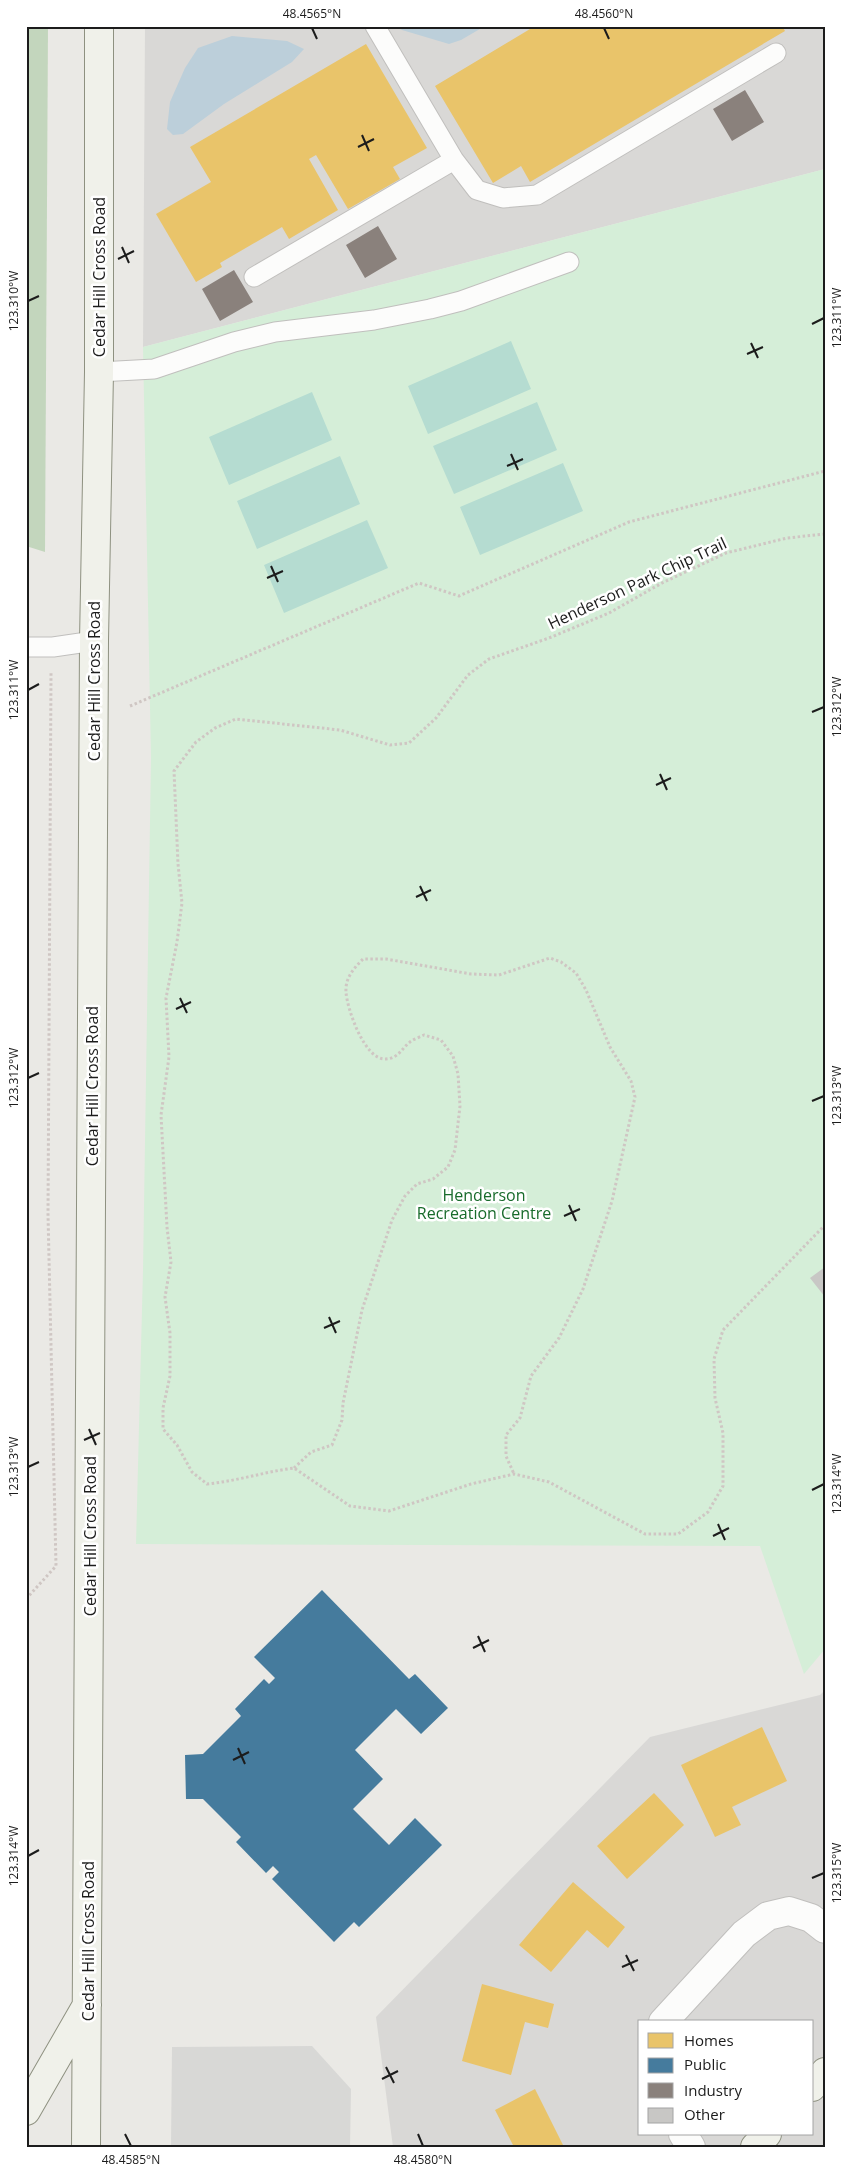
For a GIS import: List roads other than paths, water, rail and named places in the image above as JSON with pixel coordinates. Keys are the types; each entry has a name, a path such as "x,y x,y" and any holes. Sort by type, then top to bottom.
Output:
{"main road":[{"name":"Cedar Hill Cross Road","path":"86,2147 94,641 99,372 99,26"},
{"path":"26,2112 87,2004"},
{"path":"814,2085 825,2072"},
{"path":"755,2147 765,2136"}],"street":[{"path":"665,2020 744,1934 768,1916 789,1911 811,1918 825,1929"},
{"path":"683,2136 691,2147"}],"lane":[{"path":"375,26 454,160 478,190 503,198 537,195 776,53"},
{"path":"254,277 454,160"},
{"path":"99,372 154,369 234,342 275,332 374,320 430,309 461,301 569,262"},
{"path":"26,647 53,647 94,641"}],"water":[{"path":"397,26 485,26 461,40 449,44 402,30"},
{"path":"232,36 287,41 304,49 292,62 224,104 183,134 173,135 167,129 170,102 185,68 198,48"}],"park label":[{"name":"Henderson Recreation Centre","path":"484,1204"}]}
